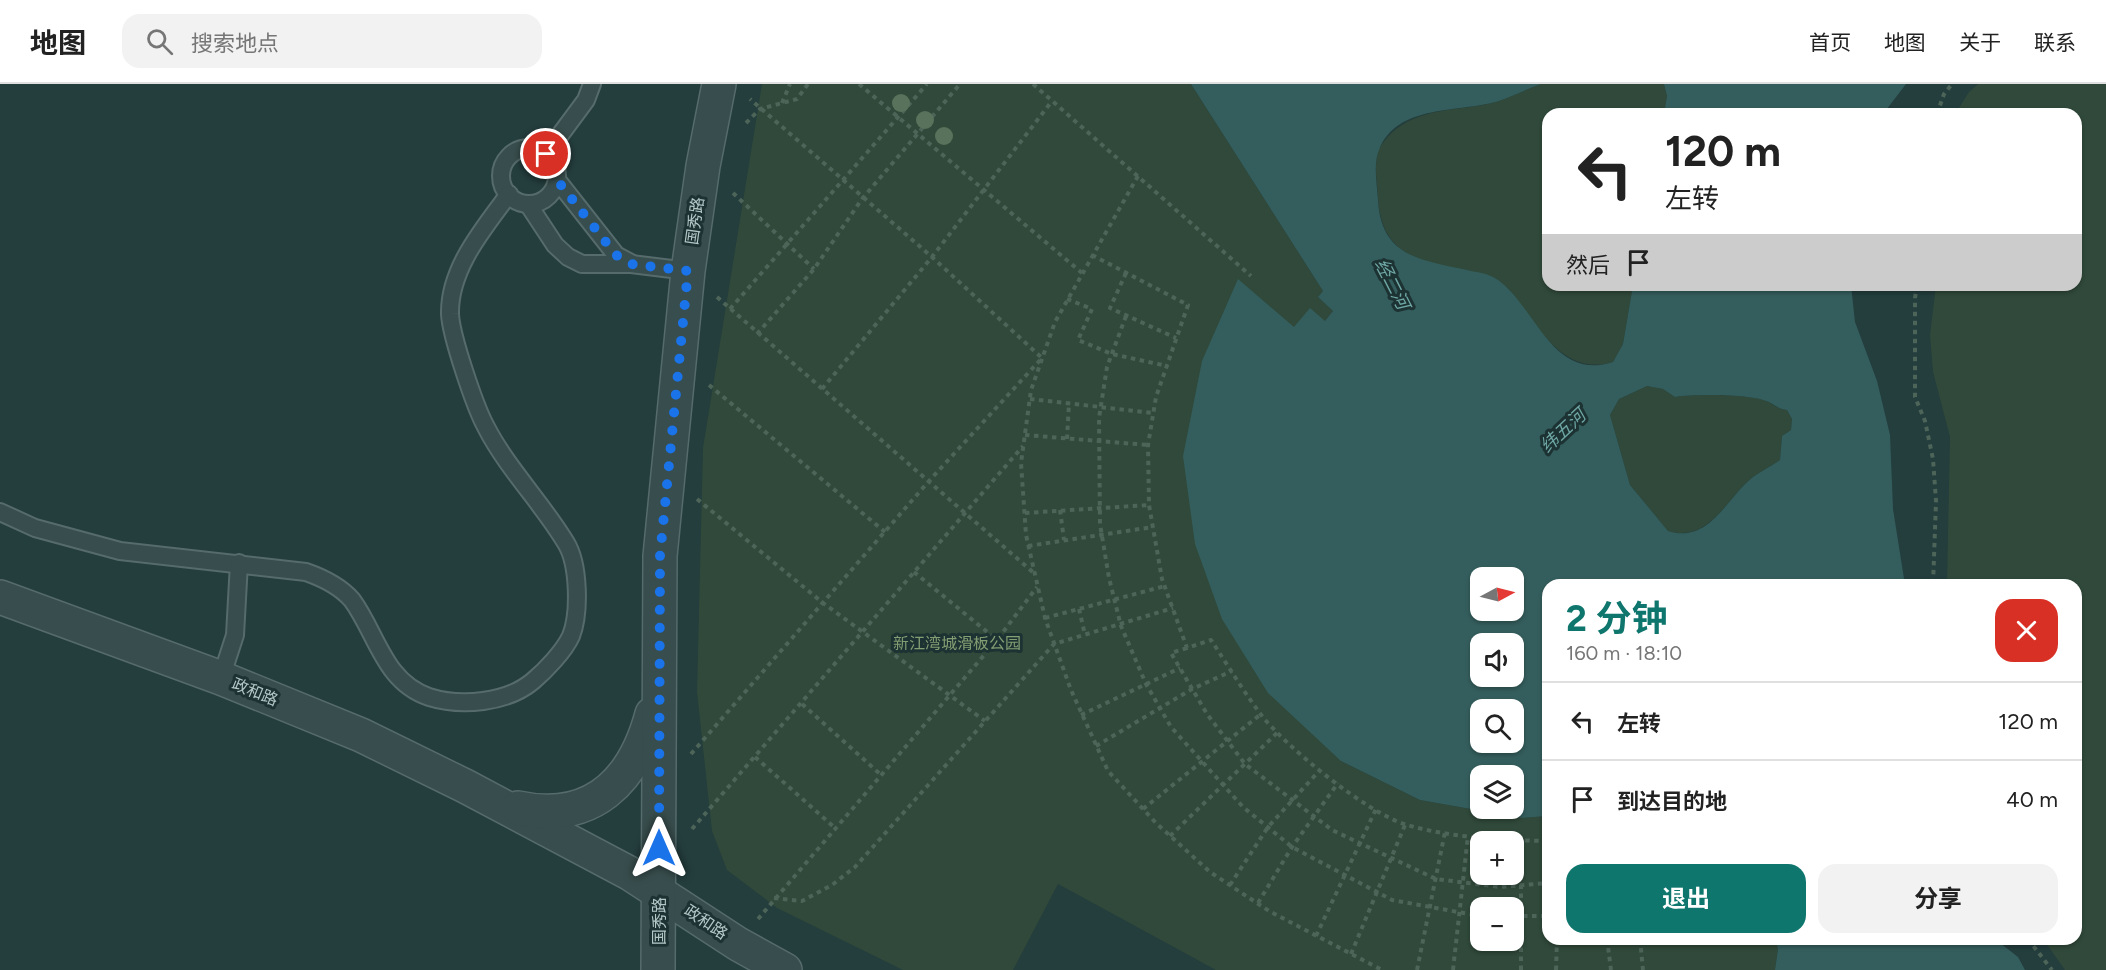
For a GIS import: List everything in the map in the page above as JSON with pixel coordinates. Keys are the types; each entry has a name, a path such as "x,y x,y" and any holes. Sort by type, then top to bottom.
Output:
{"street":[{"name":"国秀路","path":"658,970 660,556 666,473 688,271 703,166 731,88"},
{"name":"政和路","path":"0,597 221,678 361,735 501,805 659,878 738,944 785,970"},
{"name":"政和路","path":"501,805 533,812 554,811 591,803 608,792 633,764 646,736 660,683"}],"lane":[{"path":"546,154 586,100 592,84"},
{"path":"528,204 545,199 557,180 557,170 546,154 526,148 511,155 502,170 502,179 509,194 528,204 555,245 568,257 582,264 631,264 688,271"},
{"path":"557,180 616,255 631,264"},
{"path":"0,512 34,528 120,551 306,572 330,582 351,600 397,677 413,690 431,698 484,701 520,692 545,669 571,636 576,604 576,574 567,544 485,426 452,333 450,314 452,286 478,235 509,194"},
{"path":"221,678 235,635 239,563"}],"path":[{"path":"782,103 790,84"},
{"path":"744,125 760,109 798,99 808,84"},
{"path":"859,84 1082,273"},
{"path":"730,309 927,84"},
{"path":"757,334 814,269 862,199 960,84"},
{"path":"1033,84 1251,276"},
{"path":"1939,108 1944,94 1952,84"},
{"path":"731,88 760,109 932,257 1042,358"},
{"path":"822,389 932,257 1052,101"},
{"path":"703,166 814,269"},
{"path":"1138,176 1055,322 1030,399 1021,463 1028,546 1045,618 1082,715 1108,771 1143,809 1210,872 1258,903 1382,970"},
{"path":"1092,255 1188,305 1153,413 1148,445 1149,505 1153,527 1165,586 1187,648"},
{"path":"688,271 757,334 1035,574"},
{"path":"1126,273 1110,308 1176,338"},
{"path":"1916,291 1915,397 1925,422 1933,459 1936,501 1933,579"},
{"path":"1067,299 1092,309 1078,340 1112,354 1167,366"},
{"path":"1126,316 1107,367 1101,407 1099,507 1114,599 1121,626 1146,684 1171,727 1243,807 1293,847 1345,877 1392,900 1470,915"},
{"path":"659,791 929,481 1042,358"},
{"path":"678,360 885,532"},
{"path":"1030,399 1153,413"},
{"path":"1067,439 1069,403"},
{"path":"1025,435 1148,445"},
{"path":"659,878 755,757 1023,446"},
{"path":"666,473 823,603 985,721"},
{"path":"1025,513 1149,505"},
{"path":"1060,510 1064,540"},
{"path":"1028,546 1153,527"},
{"path":"914,572 997,640"},
{"path":"1045,618 1165,586"},
{"path":"738,944 834,827 997,640 1038,587"},
{"path":"774,898 802,901 832,885 855,867 1054,644 1121,626 1173,608"},
{"path":"1079,609 1085,635"},
{"path":"1453,970 1465,883 1468,836 1405,825 1376,809 1320,770 1261,714 1211,640 1171,653 1207,714 1245,764 1332,830 1391,860 1436,879 1465,883 1470,884"},
{"path":"1082,715 1180,668"},
{"path":"1096,746 1192,689 1232,671"},
{"path":"802,704 880,774"},
{"path":"1143,809 1261,714"},
{"path":"1170,836 1222,783 1278,732"},
{"path":"755,757 834,827"},
{"path":"1230,885 1268,827 1320,770"},
{"path":"1258,903 1313,816 1338,783"},
{"path":"1316,936 1376,809"},
{"path":"1352,954 1405,825"},
{"path":"1417,970 1445,832"},
{"path":"1524,840 1542,841"},
{"path":"1524,885 1542,883"},
{"path":"1482,885 1500,887 1522,885 1522,897"},
{"path":"1524,916 1542,916"},
{"path":"1556,970 1557,945"},
{"path":"1608,945 1611,970"},
{"path":"1641,945 1643,970"},
{"path":"2033,945 2052,970"},
{"path":"1521,951 1521,970"}],"green space":[{"name":"新江湾城滑板公园","path":"762,84 1191,84 1323,291 1318,297 1333,311 1325,321 1294,328 1238,280 1341,761 1420,800 1470,809 1470,819 1524,819 1542,816 1542,945 1777,945 1778,949 1775,970 1216,970 1058,884 1013,970 903,970 777,908 727,870 712,831 697,692 703,448"},
{"path":"1541,84 1664,84 1667,96 1665,108 1542,108 1542,291 1632,291 1623,344 1613,362 1598,365 1571,358 1549,341 1506,286 1422,260 1405,252 1392,240 1382,222 1376,168 1378,151 1388,137 1407,122 1420,116 1499,101"},
{"path":"1978,84 2106,84 2106,970 2065,970 2047,945 2082,945 2082,579 1947,579 1950,437 1933,372 1930,335 1935,291 2082,291 2082,108 1959,108 1969,92"},
{"path":"1647,386 1663,389 1675,397 1721,395 1758,399 1787,410 1792,419 1791,430 1782,436 1780,460 1753,477 1716,516 1695,531 1683,533 1668,531 1630,485 1610,415 1619,399"}],"water":[{"path":"1191,84 1541,84 1484,105 1432,112 1415,117 1400,124 1388,135 1377,156 1378,200 1381,219 1387,234 1395,245 1406,253 1434,263 1493,277 1507,288 1544,336 1558,350 1573,361 1591,365 1613,362 1623,344 1632,291 1852,291 1855,322 1877,381 1890,435 1893,509 1904,579 1542,579 1542,816 1524,818 1524,765 1470,765 1470,809 1420,800 1341,761 1268,693 1222,619 1195,544 1183,456 1202,361 1238,279 1294,327 1310,308 1325,321 1333,311 1318,297 1323,291","holes":["1647,386 1663,389 1675,397 1721,395 1758,399 1787,410 1792,419 1791,430 1782,436 1780,460 1753,477 1716,517 1695,531 1683,533 1668,531 1630,485 1610,415 1619,399"]},
{"path":"1664,84 1906,84 1888,108 1665,108 1667,96"},
{"path":"1777,945 2003,945 2018,957 2025,970 1775,970"}],"route":[{"path":"546,154 553,161 557,170 557,180 616,255 631,264 688,271 666,473 660,556 659,848"}],"water label":[{"name":"经二河","path":"1392,284"},
{"name":"纬五河","path":"1563,431"}]}
